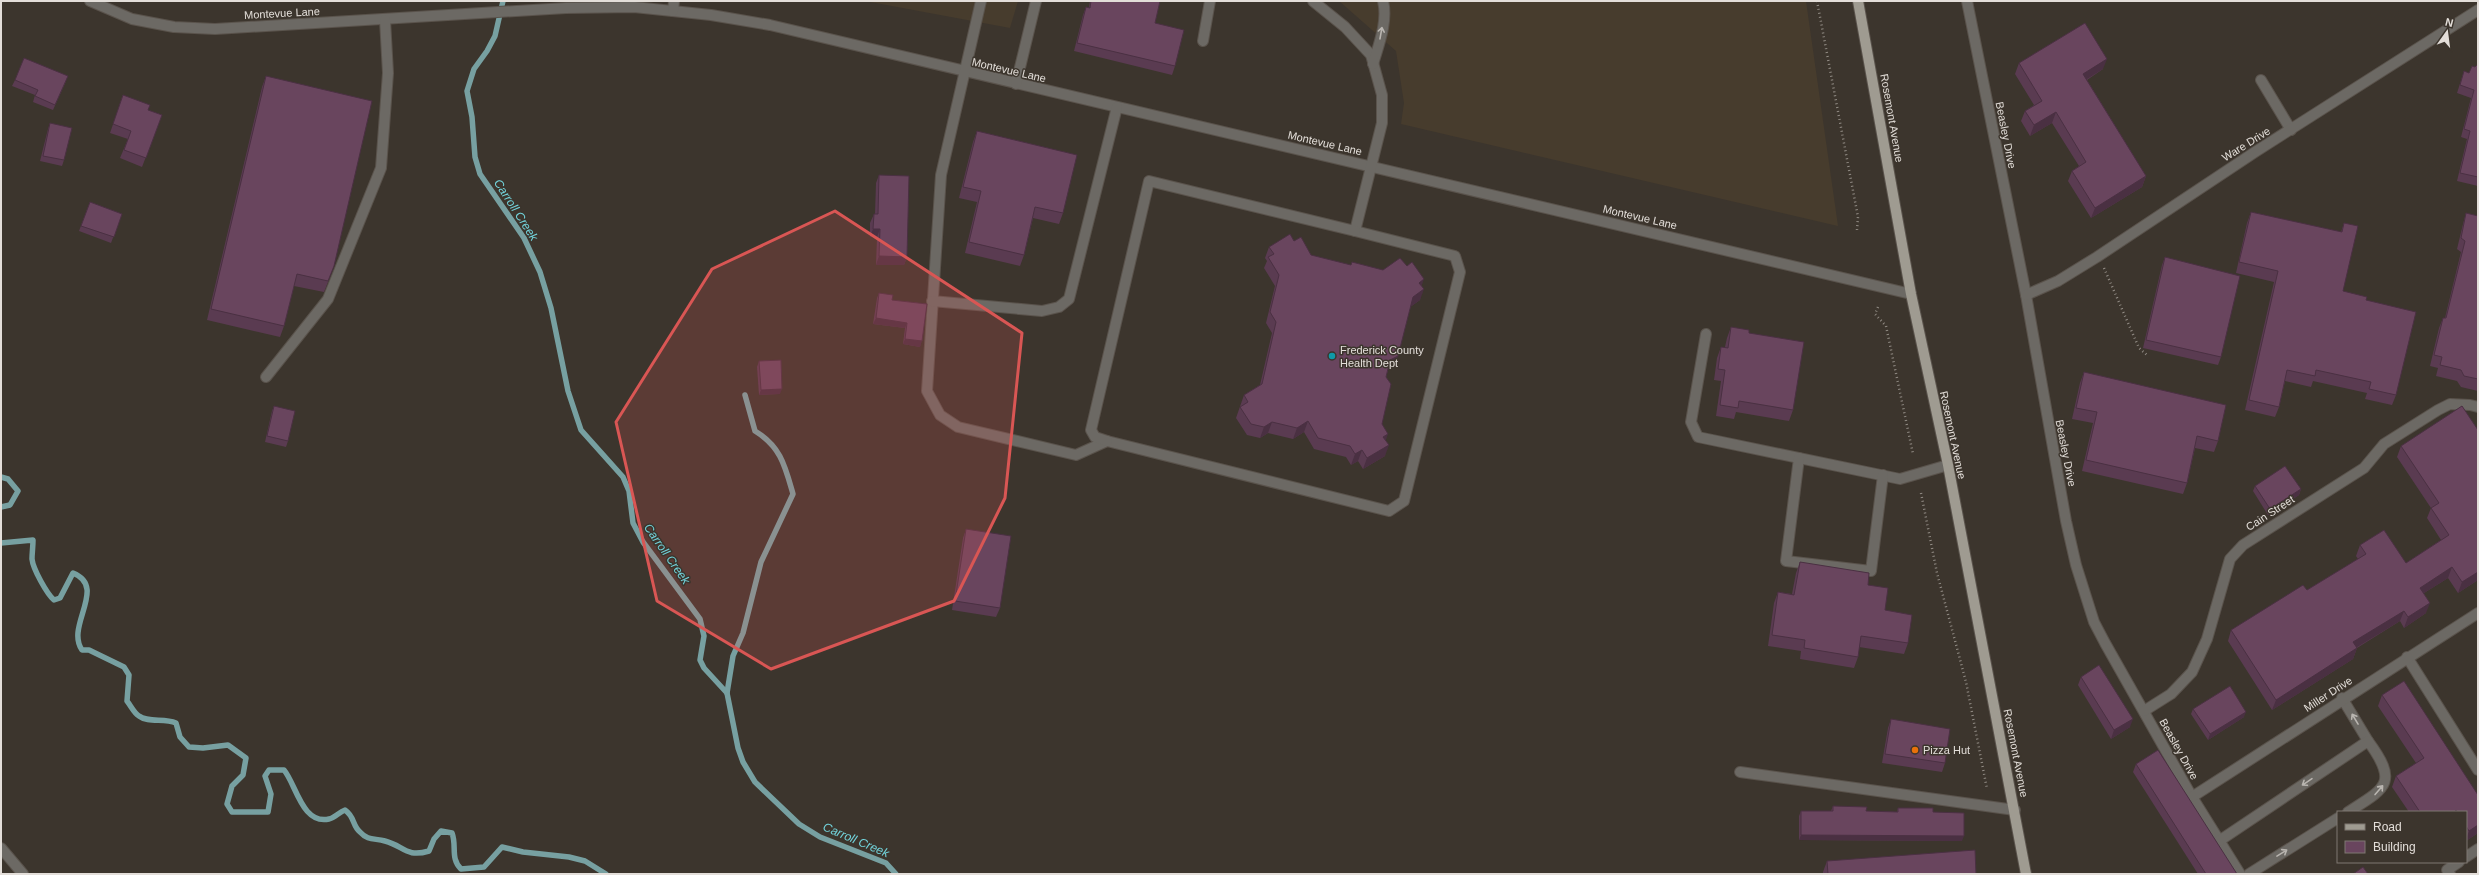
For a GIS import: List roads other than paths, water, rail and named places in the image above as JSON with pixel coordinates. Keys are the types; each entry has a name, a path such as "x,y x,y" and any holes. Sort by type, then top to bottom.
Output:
{"main road":[{"name":"Rosemont Avenue","path":"1858,1 1911,294 1948,465 2026,874"}],"street":[{"name":"Montevue Lane","path":"90,1 132,19 174,27 215,29 566,8 634,8 674,6 711,15 770,25 1911,294"},
{"path":"981,1 940,174 927,391 940,415 958,427 1076,455 1106,442"},
{"path":"1016,84 1036,1"},
{"path":"1203,41 1210,1"},
{"path":"1313,1 1345,27 1371,55 1382,95 1382,123 1370,166 1355,231"},
{"path":"1373,64 1381,37 1385,9 1383,1"},
{"name":"Beasley Drive","path":"1967,1 2026,295 2049,433 2076,565 2094,622 2192,797 2240,874"},
{"name":"Ware Drive","path":"2026,295 2058,281 2097,257 2255,152 2433,37 2478,10"},
{"path":"266,377 328,299 381,168 388,73 385,20"},
{"path":"2261,80 2291,130"},
{"path":"932,301 1042,311 1059,307 1069,299 1117,107"},
{"path":"1149,181 1456,256 1460,272 1404,501 1389,511 1106,442 1095,438 1091,430 1149,181"},
{"path":"1706,334 1691,422 1693,431 1698,437 1709,441 1900,479 1948,465"},
{"name":"Cain Street","path":"2144,712 2171,694 2192,672 2207,639 2230,559 2243,545 2364,468 2384,444 2438,410 2450,404 2478,407"},
{"path":"1799,458 1786,561 1871,571 1883,475"},
{"name":"Miller Drive","path":"2192,797 2342,698 2478,613"},
{"path":"2407,657 2478,770"},
{"path":"2342,698 2368,741 2383,762 2386,776 2384,785 2380,792 2350,811"},
{"path":"2219,841 2368,741"},
{"path":"1740,772 2015,810"},
{"path":"2249,874 2337,819"},
{"path":"1,848 23,874"},
{"path":"2467,856 2478,849"},
{"path":"2450,874 2447,870 2457,863"}],"waterway":[{"name":"Carroll Creek","path":"503,1 495,36 487,51 474,69 467,91 472,117 475,157 480,174 524,238 540,272 551,308 568,391 581,430 623,477 629,491 633,523 643,542 700,619 704,636 700,660 704,668 727,693 738,748 743,762 755,782 799,824 820,837 886,863 896,874"},
{"path":"727,693 733,656 743,633 761,562 793,494 781,458 771,444 755,431 745,395"},
{"path":"1,477 8,479 18,491 10,505 1,507"},
{"path":"1,543 33,540 32,559 35,569 54,600 60,598 73,573 83,579 87,588 87,597 78,630 78,640 82,650 89,650 124,667 129,675 127,701 137,715 147,719 176,723 180,737 189,747 203,748 228,745 246,758 243,775 232,786 227,804 232,812 268,812 271,794 265,776 269,770 284,770 301,802 312,816 320,819 329,819 345,810 350,815 357,829 366,837 391,843 410,852 421,853 429,851 434,839 441,831 452,833 456,861 461,869 484,867 502,847 523,852 569,857 585,861 606,874"}],"place":[{"name":"Frederick County Health Dept","path":"1332,356"},
{"name":"Pizza Hut","path":"1915,750"}]}
